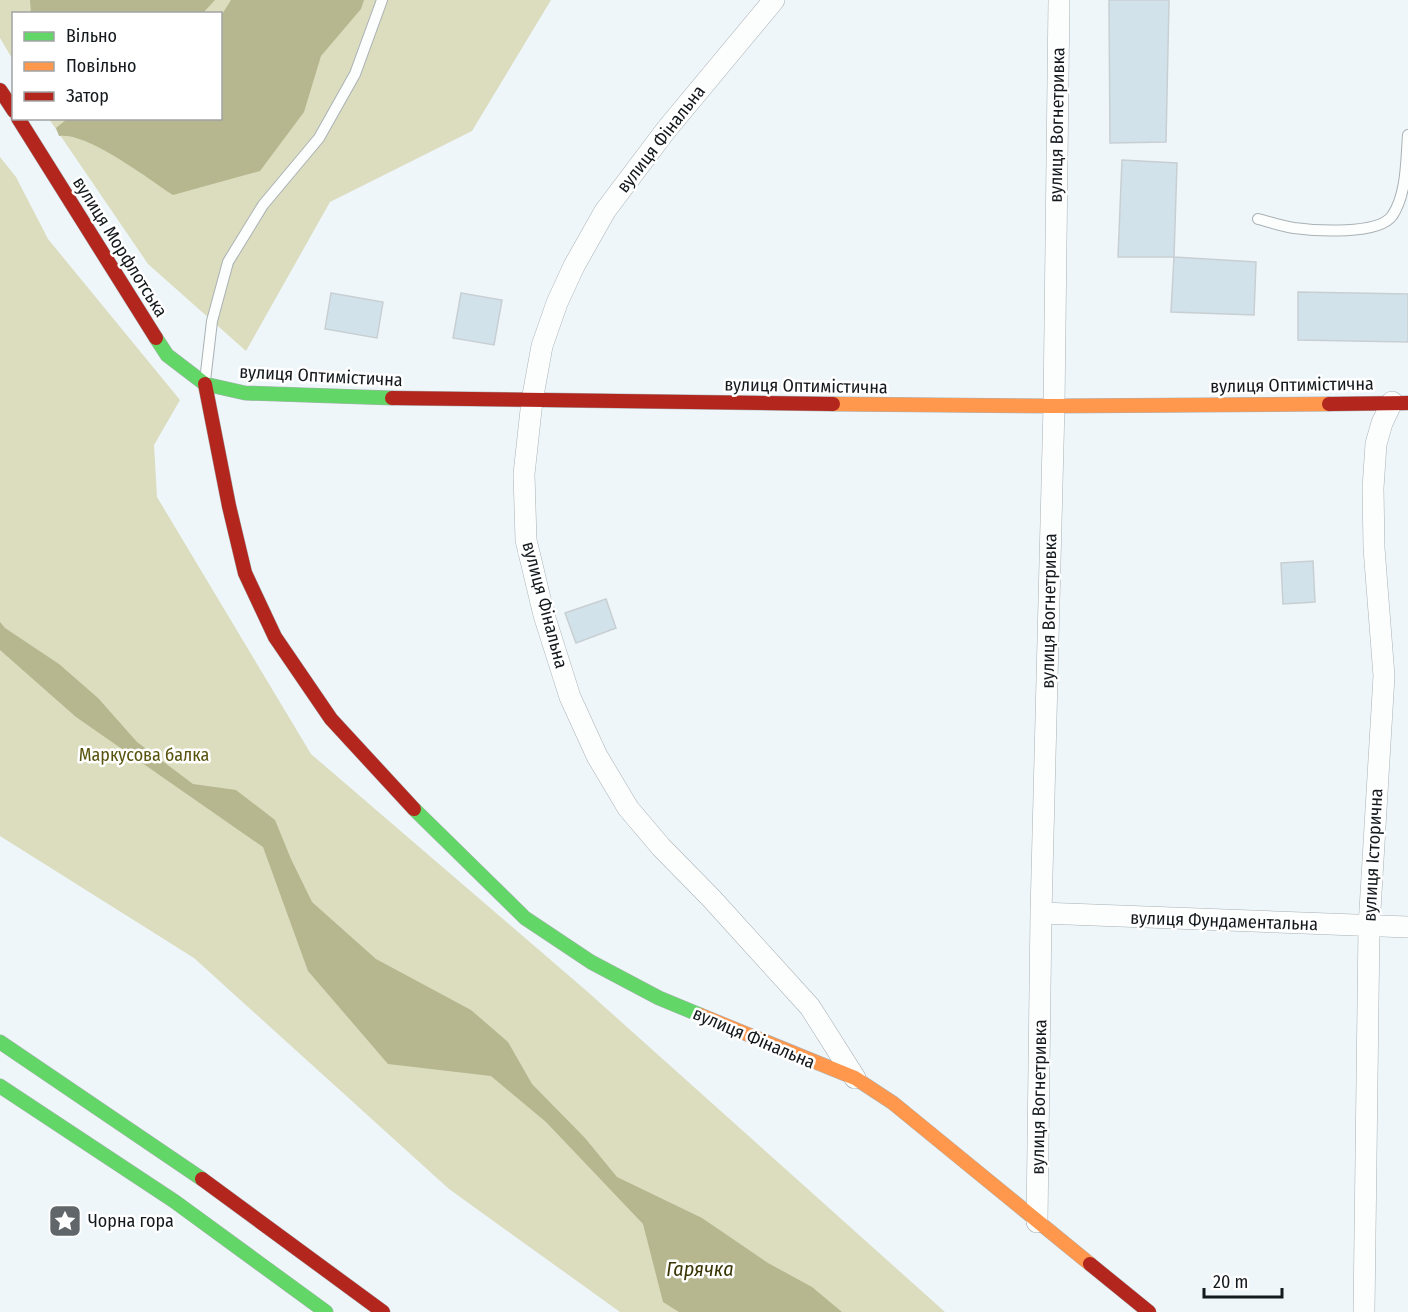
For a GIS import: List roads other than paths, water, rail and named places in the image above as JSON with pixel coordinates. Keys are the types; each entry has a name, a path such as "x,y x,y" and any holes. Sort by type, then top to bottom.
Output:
{"street":[{"name":"вулиця Фінальна","path":"774,0 666,130 605,211 574,266 557,303 542,346 532,401 524,474 526,540 544,615 570,697 597,756 628,808 661,847 740,929 810,1007 855,1078"},
{"name":"вулиця Вогнетривка","path":"1037,1222 1041,913 1054,406 1059,0"},
{"path":"0,90 12,108"},
{"name":"вулиця Морфлотська","path":"19,120 167,355 205,384"},
{"name":"вулиця Оптимістична","path":"205,384 245,393 532,401 1054,406 1400,402"},
{"name":"вулиця Фінальна","path":"205,384 245,573 275,638 331,719 394,789 525,918 591,962 659,999 855,1078 893,1103 1149,1312"},
{"name":"вулиця Історична","path":"1364,1312 1369,927 1384,676 1374,548 1373,488 1376,444 1382,423 1400,402"},
{"name":"вулиця Фундаментальна","path":"1041,913 1408,927"},
{"path":"0,1042 189,1170 383,1312"},
{"path":"0,1086 174,1201 326,1312"}],"lane":[{"path":"205,384 212,321 228,261 263,205 319,138 355,74 382,0"},
{"path":"1258,219 1294,228 1359,230 1377,225 1391,217 1400,195 1405,176 1408,135"}],"water":[{"path":"30,0 215,0 204,12 31,12"},
{"path":"231,0 364,0 361,9 321,56 304,112 260,171 173,195 101,148 71,136 59,136 56,128 66,120 222,120 222,14"},
{"name":"Гарячка","path":"0,622 5,628 59,664 98,698 137,742 193,784 236,790 275,820 312,902 376,959 471,1010 508,1042 532,1084 585,1138 617,1177 702,1218 768,1263 812,1287 842,1312 679,1312 663,1302 643,1224 546,1122 491,1076 388,1064 308,971 263,847 76,717 0,650"}],"place":[{"name":"Чорна гора","path":"65,1221"}],"park label":[{"name":"Маркусова балка","path":"144,755"}]}
